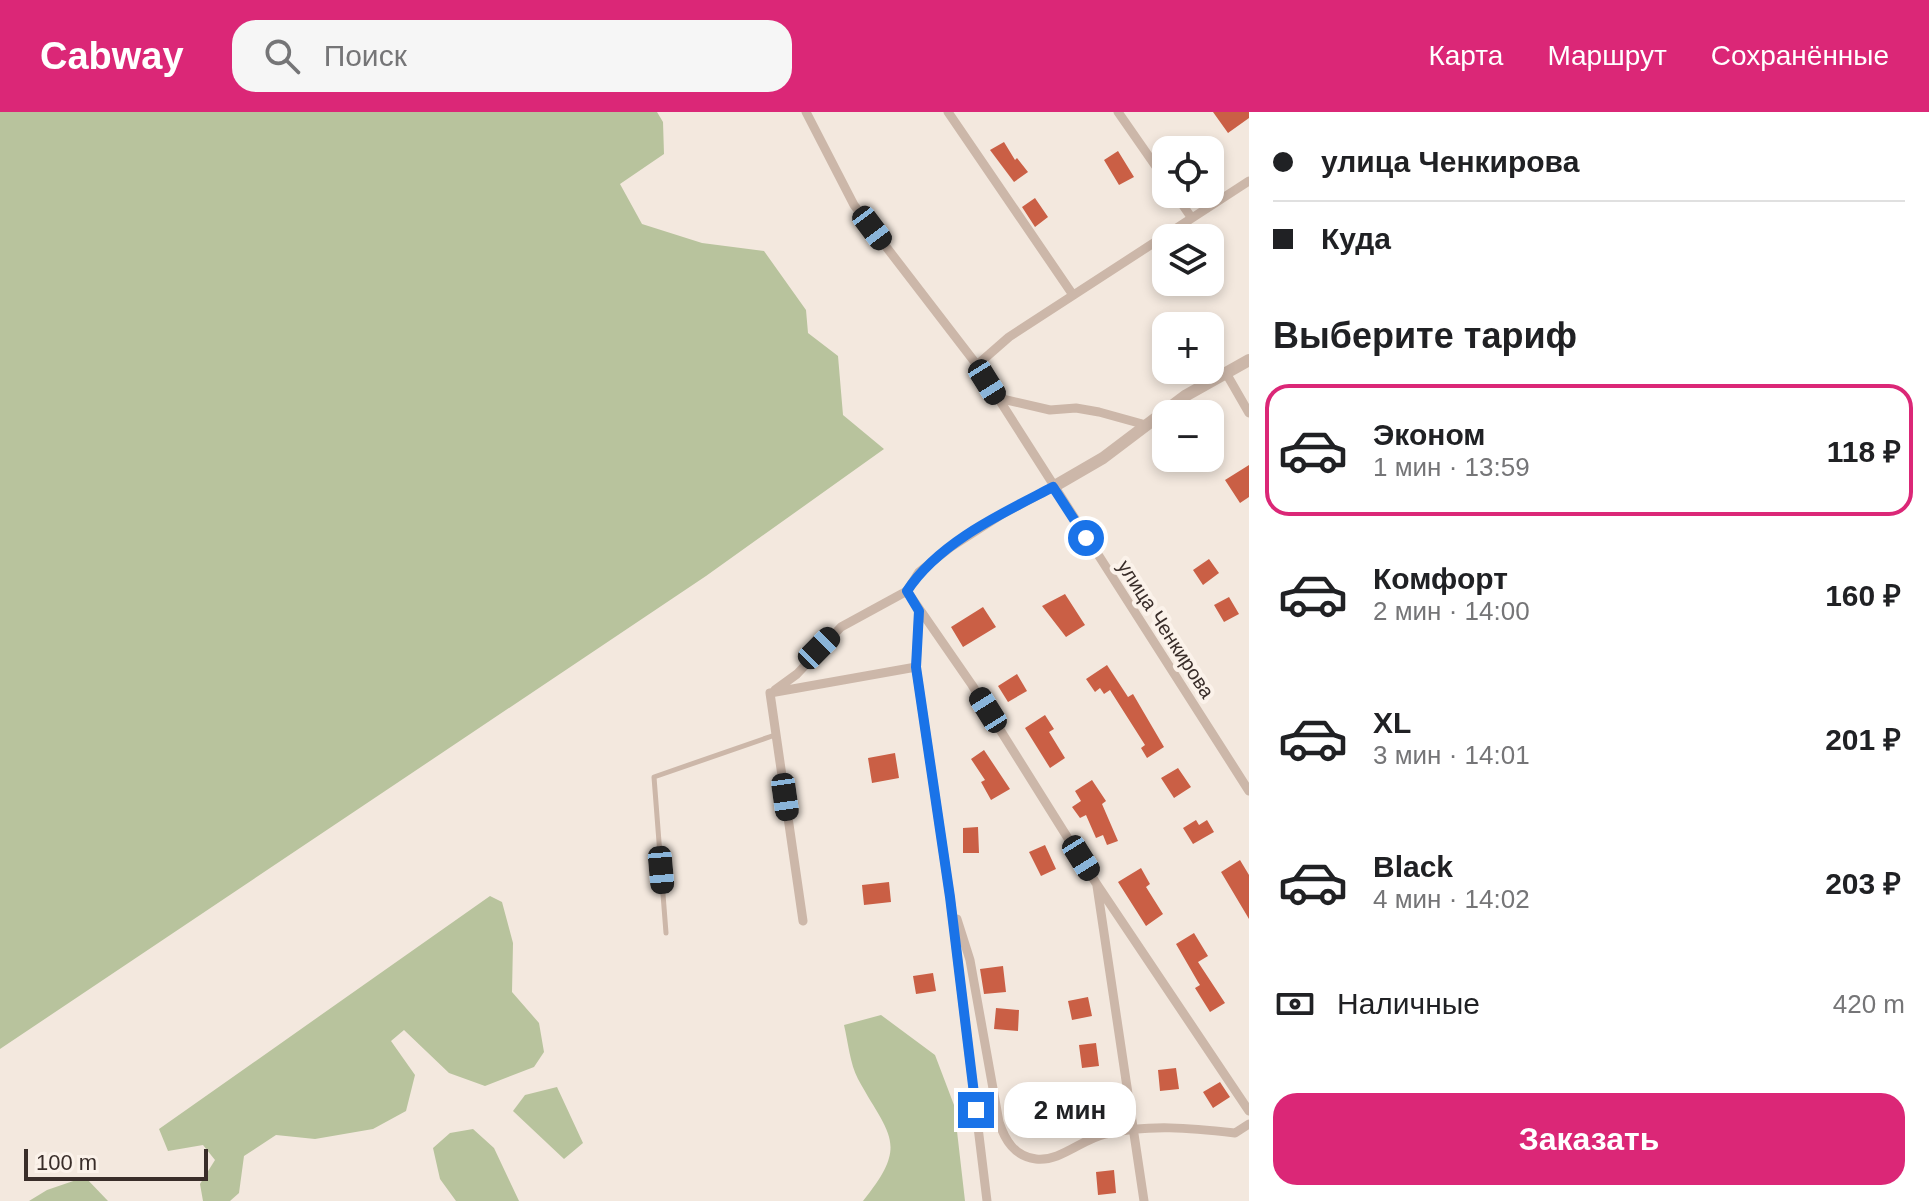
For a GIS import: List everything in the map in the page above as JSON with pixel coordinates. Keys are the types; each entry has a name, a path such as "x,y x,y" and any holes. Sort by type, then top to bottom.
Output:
{"street":[{"name":"улица Ченкирова","path":"806,112 854,205 977,365 1249,791"},
{"path":"948,112 1073,295"},
{"path":"1118,112 1152,161"},
{"path":"977,365 1009,337 1249,181"},
{"path":"1185,208 1191,217"},
{"path":"770,693 797,674 841,627 907,591 919,572 951,547 1004,513 1103,458 1185,396 1249,360"},
{"path":"1226,373 1249,413"},
{"path":"998,398 1050,410 1076,408 1099,412 1146,425"},
{"path":"907,591 972,685 1096,883 1249,1111"},
{"path":"919,611 916,667 950,897 987,1201"},
{"path":"770,693 916,667"},
{"path":"770,693 803,921"},
{"path":"1096,883 1144,1201"},
{"path":"950,897 970,960 999,1122 1005,1140 1016,1152 1034,1159 1050,1158 1085,1139 1134,1128 1193,1127 1235,1133 1249,1124"}],"lane":[{"path":"666,933 654,777 776,735"}],"green space":[{"path":"0,112 657,112 663,122 664,154 620,184 642,224 702,243 764,251 806,310 808,333 838,356 843,415 884,449 706,576 0,1049"},
{"path":"490,896 502,902 513,943 512,992 539,1023 544,1052 534,1067 485,1086 449,1073 404,1030 391,1041 415,1075 406,1111 373,1129 315,1139 276,1135 244,1156 239,1193 230,1201 203,1201 200,1184 215,1160 203,1145 168,1151 159,1129"},
{"path":"881,1015 935,1055 954,1105 965,1201 863,1201 886,1165 890,1140 886,1127 855,1073 844,1025"},
{"path":"557,1087 583,1143 564,1159 513,1111 525,1095"},
{"path":"473,1129 494,1148 519,1201 456,1201 440,1179 433,1148 450,1133"},
{"path":"85,1177 108,1201 29,1201 47,1190"}],"building":[{"path":"1213,112 1249,112 1249,118 1228,133"},
{"path":"1004,142 1015,160 1017,158 1028,172 1014,182 990,150"},
{"path":"1118,151 1134,177 1119,185 1104,160"},
{"path":"1035,198 1048,217 1035,227 1022,207"},
{"path":"1249,465 1249,497 1240,503 1225,480"},
{"path":"1209,559 1219,573 1203,585 1193,570"},
{"path":"1065,594 1085,625 1066,637 1042,606"},
{"path":"1229,597 1239,614 1224,622 1214,605"},
{"path":"983,607 996,627 963,647 951,627"},
{"path":"1107,665 1128,697 1133,694 1164,747 1147,758 1141,748 1145,745 1110,690 1104,694 1100,688 1095,692 1086,679"},
{"path":"1017,674 1027,691 1008,702 998,686"},
{"path":"1045,715 1054,729 1049,732 1065,758 1050,768 1025,728"},
{"path":"984,750 1010,789 991,800 981,782 985,780 971,759"},
{"path":"895,753 899,778 872,783 868,758"},
{"path":"1178,768 1191,787 1174,798 1161,778"},
{"path":"1092,780 1106,801 1102,804 1118,841 1107,845 1103,835 1096,838 1086,815 1080,818 1072,807 1081,801 1075,791"},
{"path":"1196,820 1199,825 1207,820 1214,832 1193,844 1183,828"},
{"path":"978,827 979,853 963,853 963,828"},
{"path":"1045,845 1056,869 1041,876 1029,852"},
{"path":"1240,860 1249,875 1249,919 1221,872"},
{"path":"1141,868 1150,884 1146,887 1163,914 1146,926 1118,882"},
{"path":"889,882 891,902 864,905 862,885"},
{"path":"1194,933 1208,956 1198,962 1225,1003 1210,1012 1195,988 1200,985 1176,944"},
{"path":"1003,966 1006,992 984,994 980,969"},
{"path":"933,973 936,991 916,994 913,976"},
{"path":"1088,997 1092,1016 1072,1020 1068,1001"},
{"path":"996,1008 1019,1010 1018,1031 994,1029"},
{"path":"1096,1043 1099,1066 1082,1068 1079,1045"},
{"path":"1176,1068 1179,1089 1160,1091 1158,1070"},
{"path":"1220,1082 1230,1097 1213,1108 1203,1092"},
{"path":"1097,1094 1102,1117 1082,1121 1078,1098"},
{"path":"1114,1170 1116,1193 1098,1195 1096,1172"}],"route":[{"path":"976,1110 950,897 916,667 914,649 919,611 907,591 919,572 951,547 1004,513 1053,487 1086,538"}]}
